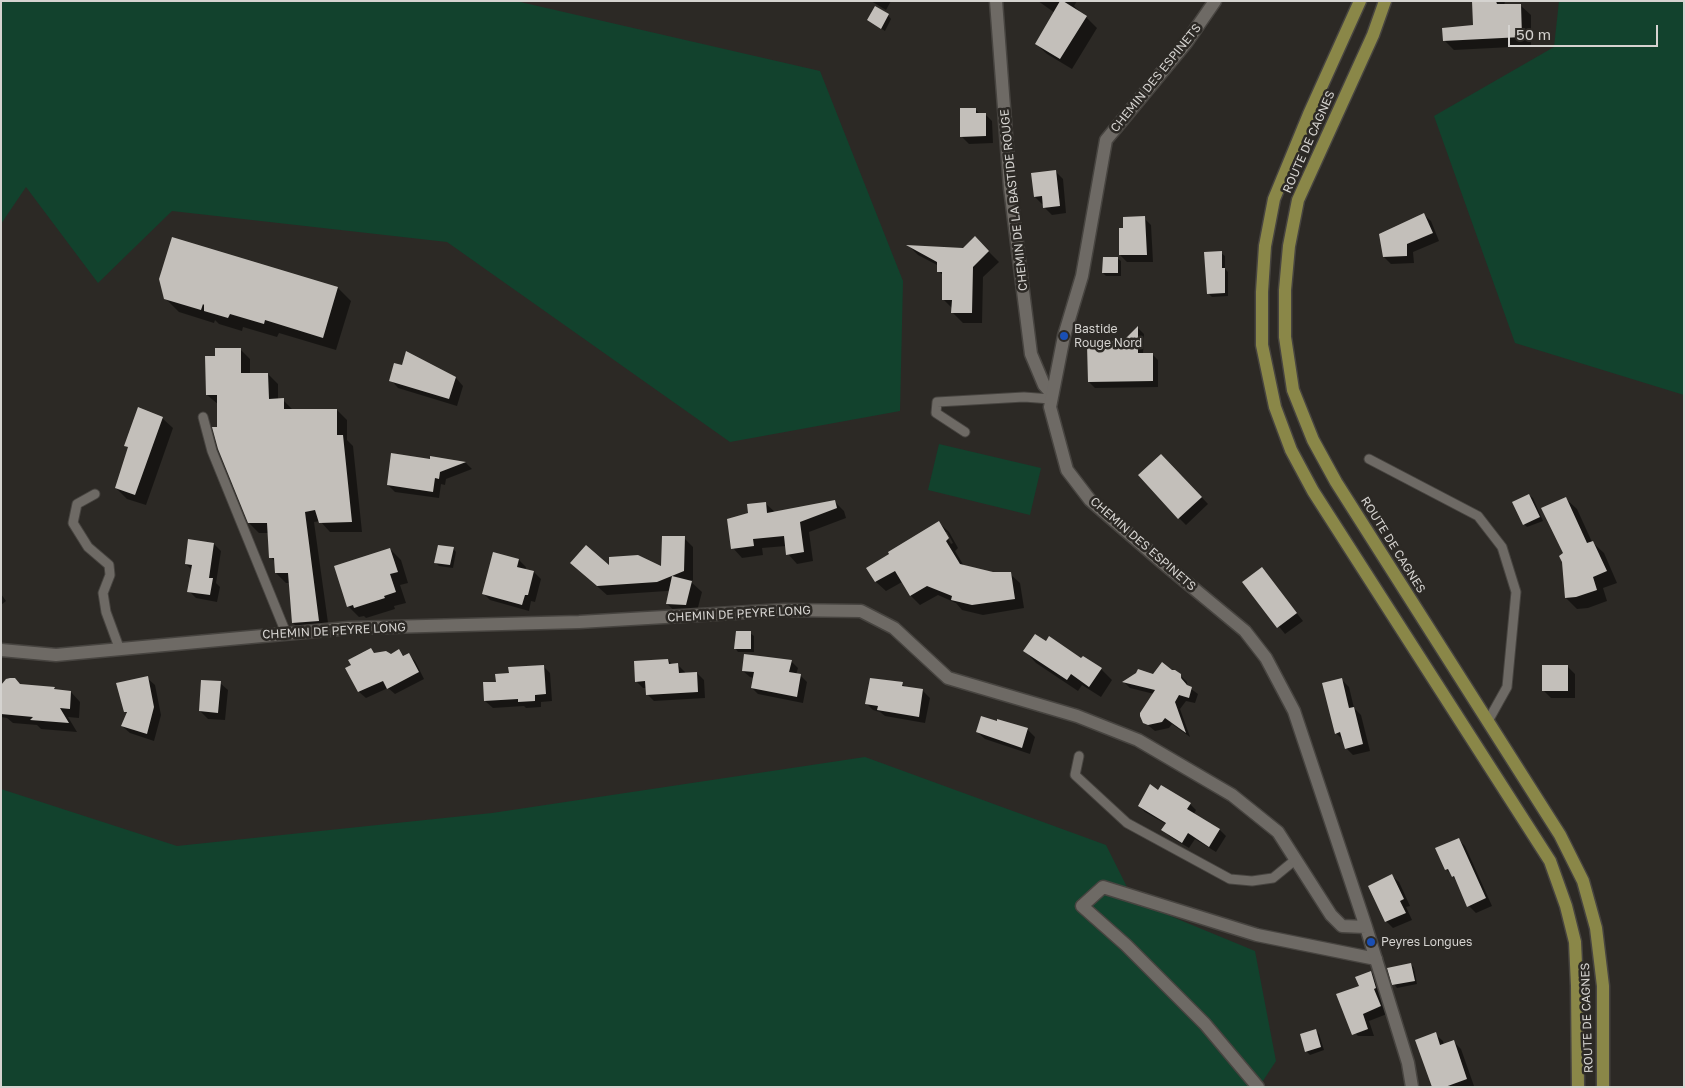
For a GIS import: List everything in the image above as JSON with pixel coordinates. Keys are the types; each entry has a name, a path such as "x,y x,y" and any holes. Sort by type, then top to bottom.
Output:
{"main road":[{"name":"ROUTE DE CAGNES","path":"1360,1 1309,114 1274,198 1265,246 1262,292 1262,345 1275,407 1291,450 1313,491 1550,861 1566,906 1575,942 1578,1087"},
{"name":"ROUTE DE CAGNES","path":"1385,1 1373,35 1298,200 1288,246 1285,290 1285,337 1293,390 1312,440 1336,482 1560,835 1584,881 1596,928 1602,986 1603,1087"}],"street":[{"name":"CHEMIN DE LA BASTIDE ROUGE","path":"996,1 1010,188 1031,354 1051,397"},
{"name":"CHEMIN DES ESPINETS","path":"1215,1 1186,43 1106,140 1082,276 1064,336 1050,407 1068,470 1090,500 1245,631 1266,658 1294,712 1366,927 1408,1063 1412,1087"},
{"name":"CHEMIN DE PEYRE LONG","path":"1,650 56,655 349,628 579,622 785,610 861,611 894,628 948,678 1077,716 1138,740 1232,794 1278,832 1331,915 1342,926 1366,927"},
{"path":"1258,1087 1205,1024 1126,945 1082,906 1103,888 1257,935 1376,959"}],"lane":[{"path":"965,432 936,413 938,402 1051,397"},
{"path":"204,417 212,451 286,633"},
{"path":"1369,459 1478,516 1502,548 1516,592 1507,687 1488,721"},
{"path":"95,494 76,504 73,523 88,546 109,565 110,575 103,593 106,612 120,650"},
{"path":"1079,756 1075,775 1127,823 1230,880 1252,881 1273,878 1295,860"}],"green space":[{"path":"1,1 516,1 820,71 903,281 900,411 730,442 447,242 172,211 98,283 26,187 1,224"},
{"path":"1559,1 1684,1 1684,395 1515,343 1434,116 1554,47"},
{"path":"939,444 1041,468 1030,515 928,490"},
{"path":"865,757 1106,845 1134,901 1255,951 1276,1061 1259,1087 1,1087 1,789 177,846 492,813"}],"building":[{"path":"1060,1 1087,16 1060,59 1035,44"},
{"path":"1472,1 1521,4 1522,37 1443,41 1442,28 1473,25"},
{"path":"875,6 889,14 881,29 867,20"},
{"path":"960,108 976,108 976,113 986,113 986,136 960,137"},
{"path":"1056,170 1060,206 1043,208 1042,196 1034,197 1031,173"},
{"path":"1424,213 1433,233 1407,244 1407,256 1383,257 1379,234"},
{"path":"1145,216 1147,255 1119,255 1119,228 1123,228 1123,217"},
{"path":"975,236 989,251 973,267 972,313 951,313 952,300 942,300 942,272 937,272 937,262 906,245 963,248"},
{"path":"172,237 338,287 323,338 265,320 264,324 230,314 228,318 204,311 203,304 201,310 164,299 159,279"},
{"path":"1222,251 1222,268 1225,268 1225,293 1207,294 1204,252"},
{"path":"1103,257 1118,257 1118,273 1102,273"},
{"path":"1138,326 1138,353 1153,353 1153,381 1088,382 1087,345 1100,345 1100,341 1123,341"},
{"path":"215,348 241,348 241,373 268,373 269,399 284,398 284,409 337,409 337,435 343,435 352,522 319,523 315,510 305,512 319,621 292,623 288,573 275,573 274,558 269,558 267,523 248,523 218,449 212,427 217,427 217,395 206,395 205,356 215,356"},
{"path":"406,351 456,377 449,399 389,381 394,363 402,365"},
{"path":"138,407 163,417 135,495 115,488 128,447 124,446"},
{"path":"391,453 430,459 430,456 466,462 440,472 439,479 435,478 433,492 387,485"},
{"path":"1161,454 1202,497 1178,519 1138,475"},
{"path":"1529,494 1540,517 1523,525 1512,502"},
{"path":"1566,497 1587,543 1593,541 1607,571 1593,577 1597,590 1576,597 1565,598 1562,562 1559,556 1563,553 1541,508"},
{"path":"835,500 837,508 800,522 804,552 786,555 784,536 753,539 754,546 731,549 727,519 748,513 747,504 766,502 767,513"},
{"path":"939,521 949,538 946,541 960,564 993,572 1011,572 1015,599 972,605 951,600 952,596 927,586 910,596 895,571 875,582 866,568 889,554 888,552"},
{"path":"662,536 685,536 684,571 657,582 597,586 570,563 586,545 609,565 609,557 638,555 661,566"},
{"path":"188,539 214,543 209,578 213,578 210,595 187,592 192,565 185,564"},
{"path":"438,545 454,547 450,565 434,563"},
{"path":"390,548 398,572 390,574 396,592 384,596 385,598 354,608 353,605 347,607 334,566"},
{"path":"493,552 519,559 517,567 534,571 528,595 525,595 522,605 482,594"},
{"path":"1262,567 1297,613 1277,628 1242,582"},
{"path":"672,576 692,581 686,605 666,604"},
{"path":"736,631 751,631 751,649 734,649"},
{"path":"1035,634 1046,641 1049,636 1081,658 1083,656 1102,668 1089,687 1071,674 1067,680 1023,651"},
{"path":"371,648 374,653 386,651 391,654 399,649 403,656 409,653 419,672 387,689 383,681 358,692 345,668 351,665 348,660"},
{"path":"744,654 792,660 789,672 801,674 797,697 751,688 754,672 742,671"},
{"path":"668,659 669,664 678,663 679,673 697,672 698,692 646,695 645,681 635,682 634,661"},
{"path":"1162,662 1181,674 1181,678 1187,685 1192,687 1189,698 1179,695 1175,702 1186,733 1165,718 1162,722 1148,725 1143,723 1140,713 1155,690 1122,682 1136,673 1138,669 1153,674"},
{"path":"544,665 546,694 535,695 535,701 518,702 518,699 484,701 483,682 496,682 495,674 509,673 508,667"},
{"path":"1542,665 1568,665 1568,691 1542,691"},
{"path":"148,676 154,707 147,734 121,726 127,712 124,712 116,683"},
{"path":"15,678 20,684 55,687 54,689 71,691 70,709 60,708 69,723 30,720 33,717 1,714 1,685 6,679"},
{"path":"870,678 903,682 902,686 923,689 919,717 877,710 878,706 865,704"},
{"path":"1342,678 1349,708 1354,707 1363,744 1345,749 1340,732 1335,734 1322,683"},
{"path":"201,680 221,681 218,713 199,711"},
{"path":"981,716 1028,728 1022,748 976,732"},
{"path":"1150,784 1158,790 1161,785 1191,803 1187,809 1220,829 1209,847 1188,833 1182,843 1161,830 1166,823 1138,806"},
{"path":"1459,838 1486,898 1467,907 1454,876 1452,877 1448,869 1445,870 1435,848"},
{"path":"1392,874 1404,899 1400,901 1406,913 1385,922 1368,886"},
{"path":"1411,963 1415,981 1392,985 1387,968"},
{"path":"1371,971 1376,988 1374,989 1381,1006 1363,1014 1368,1029 1352,1035 1336,994 1359,986 1355,977"},
{"path":"1316,1029 1321,1047 1305,1052 1300,1034"},
{"path":"1436,1032 1440,1045 1454,1040 1467,1079 1445,1087 1432,1087 1415,1040"}],"place":[{"name":"Bastide Rouge Nord","path":"1064,336"},
{"name":"Peyres Longues","path":"1371,942"}]}
